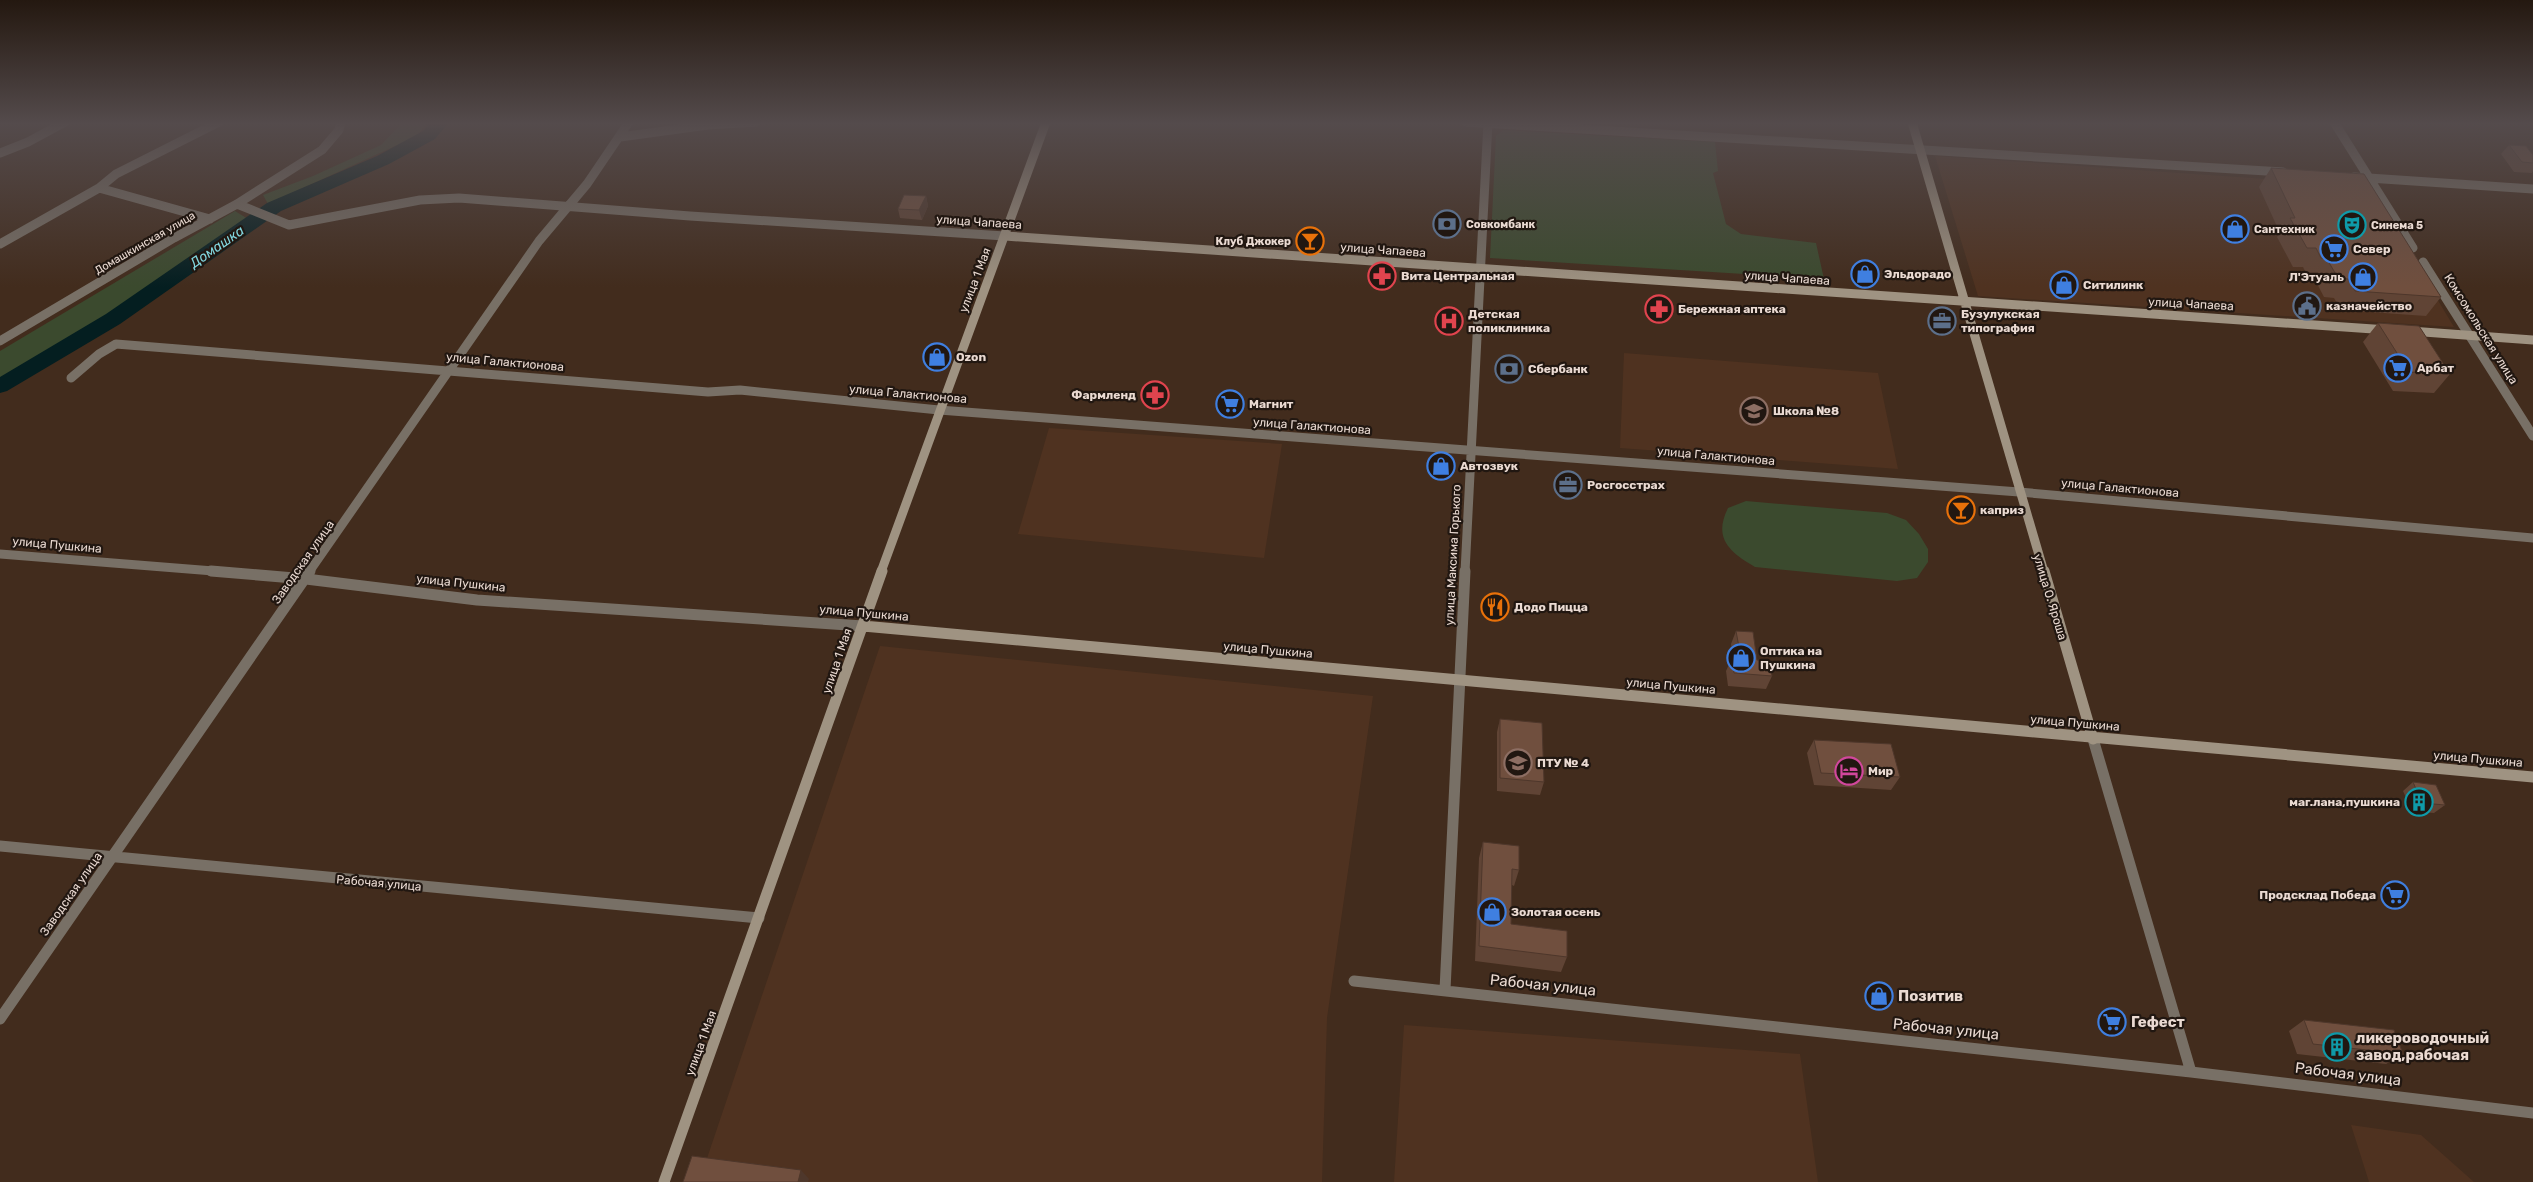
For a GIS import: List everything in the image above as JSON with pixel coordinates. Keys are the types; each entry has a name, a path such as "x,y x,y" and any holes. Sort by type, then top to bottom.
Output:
{"main road":[{"name":"улица 1 Мая","path":"664,1182 939,410 1026,177"},
{"name":"улица О. Яроша","path":"1927,177 2092,739"},
{"name":"улица Чапаева","path":"1005,236 2394,330"},
{"path":"2404,331 2533,340"},
{"name":"улица Пушкина","path":"863,626 2092,739 2533,777"}],"street":[{"path":"0,244 99,188 112,177"},
{"name":"Домашкинская улица","path":"0,341 174,238 237,204 279,177"},
{"name":"Заводская улица","path":"0,1019 539,241 570,206 591,177"},
{"name":"улица Максима Горького","path":"1445,990 1485,177"},
{"path":"2352,177 2533,189"},
{"path":"2369,178 2413,248"},
{"path":"99,188 210,219"},
{"name":"улица Чапаева","path":"237,204 279,219 289,225 308,223 420,200 459,198 1005,236"},
{"name":"Комсомольская улица","path":"2422,262 2471,335 2533,436"},
{"name":"улица Галактионова","path":"71,378 99,354 116,344 708,392 740,390 939,410 2019,492 2533,538"},
{"name":"улица Пушкина","path":"0,554 306,579 476,600 863,626"},
{"name":"улица О. Яроша","path":"2092,739 2191,1072"},
{"name":"Рабочая улица","path":"0,846 759,918"},
{"name":"Рабочая улица","path":"1354,981 2191,1072 2533,1113"}],"shaded area":[{"path":"1941,177 2241,177 2369,186 2454,327 1978,296"},
{"name":"Школа №8","path":"1624,353 1878,373 1898,469 1620,448"},
{"path":"1049,428 1282,444 1264,558 1018,534"},
{"path":"880,646 1373,696 1327,1018 1322,1182 699,1182"},
{"path":"1404,1025 1800,1054 1818,1182 1394,1182"},
{"path":"2351,1125 2421,1135 2474,1182 2369,1182"}],"green space":[{"path":"310,177 327,177 268,204 263,195"},
{"path":"1494,177 1714,177 1726,224 1741,234 1816,243 1824,279 1490,258"},
{"path":"235,211 248,219 102,319 0,378 0,351"},
{"path":"1746,501 1887,513 1906,520 1919,534 1928,549 1928,562 1917,578 1897,581 1755,567 1731,550 1723,536 1722,528 1728,508"}],"building":[{"name":"Север","path":"2275,177 2366,177 2441,297 2355,291 2348,279 2338,278 2327,259 2321,258 2316,248 2307,248 2290,218 2295,218"},
{"path":"904,195 926,196 919,210 898,209"},
{"path":"2378,323 2419,326 2450,374 2409,372"},
{"path":"1736,631 1753,632 1757,660 1769,661 1772,676 1734,673 1732,658 1741,658"},
{"name":"ПТУ № 4","path":"1500,719 1542,723 1544,782 1500,778"},
{"path":"1814,740 1891,744 1900,777 1821,773"},
{"path":"2413,782 2436,785 2445,805 2422,803"},
{"name":"Золотая осень","path":"1483,842 1519,846 1519,870 1512,869 1511,924 1567,931 1567,957 1479,946"},
{"path":"2304,1020 2394,1030 2403,1054 2313,1044"},
{"path":"692,1156 801,1170 798,1182 683,1182"}],"waterway":[{"name":"Домашка","path":"0,386 113,319 274,207 343,177"}],"place":[{"name":"Совкомбанк","path":"1447,224"},
{"name":"Синема 5","path":"2352,225"},
{"name":"Сантехник","path":"2235,229"},
{"name":"Клуб Джокер","path":"1310,241"},
{"name":"Север","path":"2334,249"},
{"name":"Эльдорадо","path":"1865,274"},
{"name":"Вита Центральная","path":"1382,276"},
{"name":"Л'Этуаль","path":"2363,277"},
{"name":"Ситилинк","path":"2064,285"},
{"name":"казначейство","path":"2307,306"},
{"name":"Бережная аптека","path":"1659,309"},
{"name":"Детская поликлиника","path":"1449,321"},
{"name":"Бузулукская типография","path":"1942,321"},
{"name":"Ozon","path":"937,357"},
{"name":"Арбат","path":"2398,368"},
{"name":"Сбербанк","path":"1509,369"},
{"name":"Фармленд","path":"1155,395"},
{"name":"Магнит","path":"1230,404"},
{"name":"Школа №8","path":"1754,411"},
{"name":"Автозвук","path":"1441,466"},
{"name":"Росгосстрах","path":"1568,485"},
{"name":"каприз","path":"1961,510"},
{"name":"Додо Пицца","path":"1495,607"},
{"name":"Оптика на Пушкина","path":"1741,658"},
{"name":"ПТУ № 4","path":"1518,763"},
{"name":"Мир","path":"1849,771"},
{"name":"маг.лана,пушкина","path":"2419,802"},
{"name":"Продсклад Победа","path":"2395,895"},
{"name":"Золотая осень","path":"1492,912"},
{"name":"Позитив","path":"1879,996"},
{"name":"Гефест","path":"2112,1022"},
{"name":"ликероводочный завод,рабочая","path":"2337,1047"}]}
